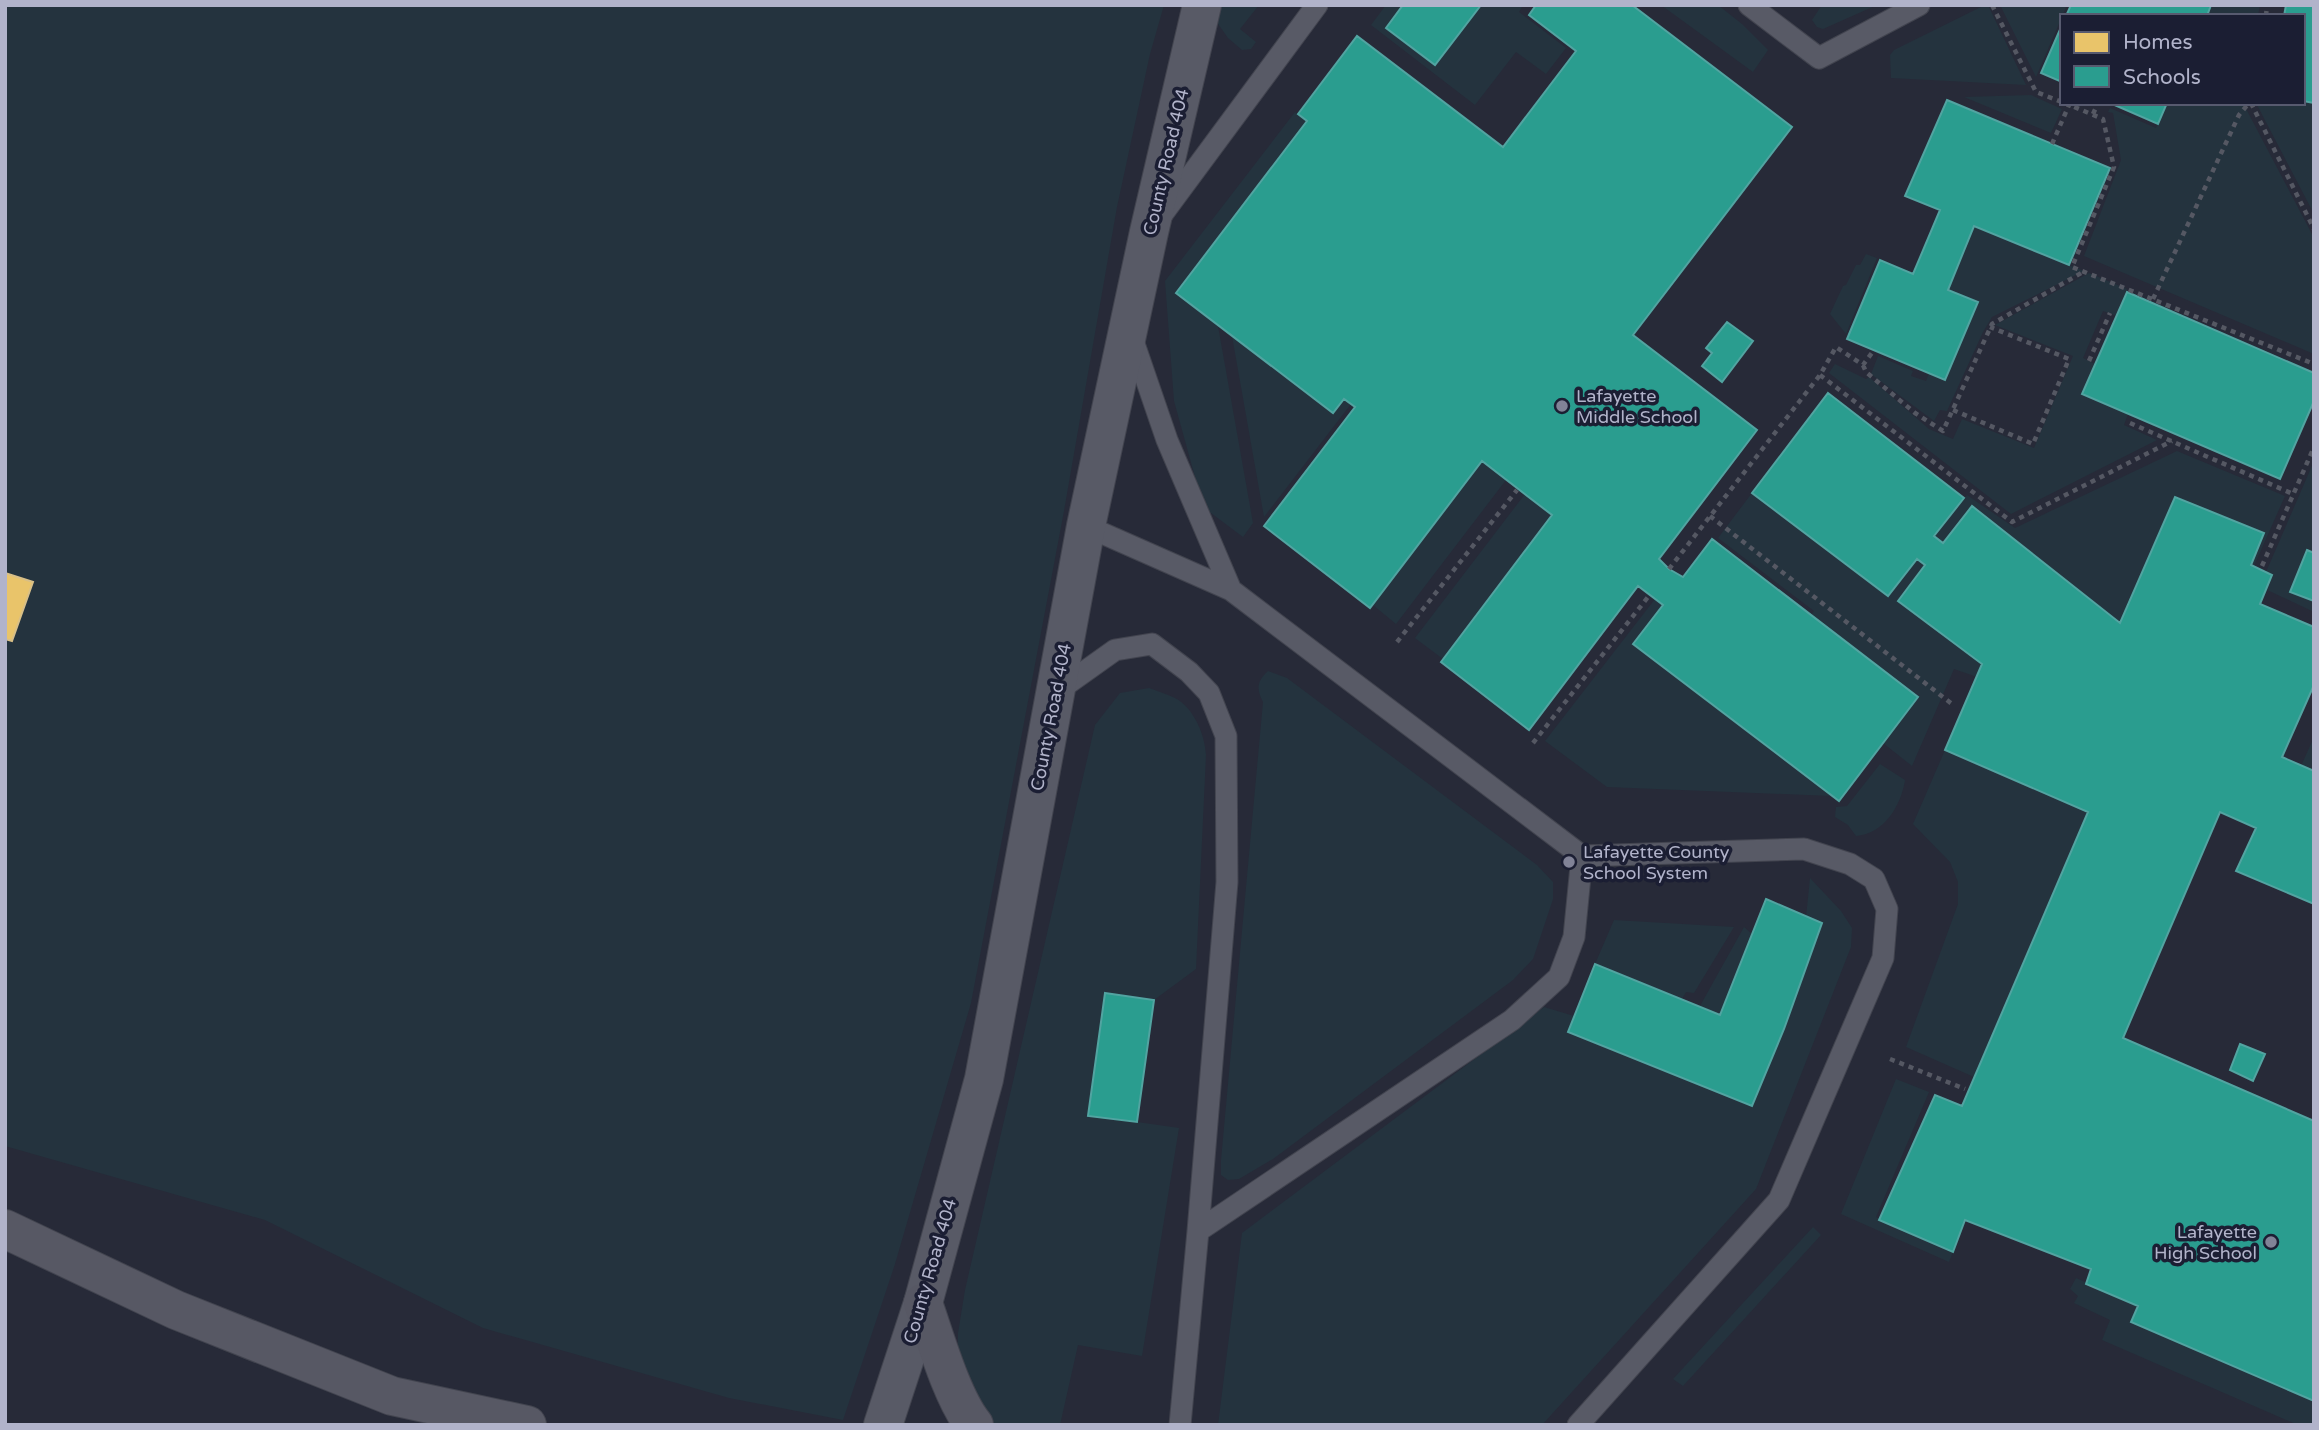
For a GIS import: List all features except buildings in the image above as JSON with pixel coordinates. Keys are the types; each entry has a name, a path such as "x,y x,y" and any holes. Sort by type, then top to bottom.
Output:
{"main road":[{"path":"5,1229 176,1310 392,1396 527,1425"},
{"path":"923,1303 948,1374 974,1425"}],"street":[{"name":"County Road 404","path":"883,1425 923,1303 984,1079 1086,526 1149,232 1202,5"}],"lane":[{"path":"1149,232 1317,5"},
{"path":"1749,5 1819,58 1920,5"},
{"path":"1129,329 1167,440 1231,590"},
{"path":"1086,526 1231,590 1583,856 1804,849 1850,864 1874,879 1887,909 1883,958 1779,1200 1578,1425"},
{"path":"1055,693 1115,650 1152,645 1189,672 1209,693 1226,736 1227,882 1180,1425"},
{"path":"1198,1231 1512,1020 1559,977 1574,937 1583,856"}],"path":[{"path":"1992,5 2036,92 2060,101"},
{"path":"2052,144 2064,105"},
{"path":"2070,105 2103,118 2114,167 2072,267 2314,364"},
{"path":"2093,114 2097,105"},
{"path":"2153,299 2239,116 2248,105"},
{"path":"2251,105 2314,229"},
{"path":"1669,569 1820,375 1836,347 1863,365 1866,372 1905,405 1943,431 1992,324 2084,271"},
{"path":"2089,361 2109,313"},
{"path":"1953,410 2033,444 2069,359 1990,327"},
{"path":"1863,365 1874,350"},
{"path":"1820,375 2012,522 2172,441"},
{"path":"2130,423 2293,494"},
{"path":"2262,566 2314,447"},
{"path":"1397,642 1517,490"},
{"path":"1710,516 1952,704"},
{"path":"1533,743 1648,597"},
{"path":"1890,1059 1965,1088"}],"shaded area":[{"path":"5,5 1164,5 1150,54 1117,207 1064,511 971,1003 895,1264 843,1420 729,1398 483,1328 265,1220 5,1146"},
{"path":"1213,5 1259,5 1240,29 1256,42 1251,49 1242,50 1228,38 1211,14"},
{"path":"1386,5 1403,5 1386,28 1435,65 1481,5 1523,5 1519,12 1566,48 1546,74 1516,52 1475,105 1371,25"},
{"path":"1661,5 1718,5 1768,50 1753,72"},
{"path":"1822,5 1877,5 1823,29 1817,27 1812,20"},
{"path":"1988,5 2026,85 1891,78 1890,55 1894,50"},
{"path":"2000,5 2067,5 2063,14 2060,14 2060,21 2036,77"},
{"path":"2211,5 2260,5 2258,14 2208,14"},
{"path":"2031,95 2062,109 2051,133 1964,97"},
{"path":"2314,103 2314,214 2257,105"},
{"path":"2166,105 2244,105 2314,238 2314,354 2084,256 2121,160 2113,113 2108,112 2110,108 2156,128"},
{"path":"1295,112 1307,121 1176,293 1218,326 1253,523 1243,537 1207,510 1200,495 1174,401 1165,281"},
{"path":"1974,226 2084,271 1992,317 1947,411 1940,410 1934,421 1871,374 1878,356 1913,371 1911,376 1926,381 1977,302 1948,290"},
{"path":"1866,254 1877,258 1846,334 1830,314 1843,286"},
{"path":"2089,273 2127,289 2117,316 2103,311 2083,358 2095,364 2128,414 2124,425 2157,440 2011,514 1829,373 1835,364 1866,379 1869,377 1929,429 1953,439 1962,419 2034,448 2073,356 1995,325"},
{"path":"1232,336 1333,413 1344,399 1351,404 1264,517"},
{"path":"2177,451 2285,496 2254,566 2251,565 2264,533 2175,497 2120,623 1972,507 1943,543 1934,536 1967,495 2015,528"},
{"path":"1482,461 1506,480 1396,624 1373,605"},
{"path":"2314,461 2314,612 2265,589 2272,575 2266,572"},
{"path":"1752,493 1888,596 1917,559 1925,565 1898,601 1982,664 1977,677 1954,669 1912,766 1883,743 1918,696 1811,615 1814,611 1718,538"},
{"path":"1525,494 1552,515 1443,659 1415,638"},
{"path":"1655,599 1663,605 1633,644 1831,796 1607,787 1545,741"},
{"path":"1268,671 1287,678 1537,865 1553,882 1553,899 1533,959 1513,980 1273,1159 1239,1179 1228,1180 1221,1175 1221,1160 1263,702 1259,685"},
{"path":"1149,688 1175,698 1188,708 1201,731 1206,755 1196,969 1154,1000 1105,994 1088,1115 1179,1128 1142,1356 1078,1345 1060,1425 992,1425 958,1367 958,1333 965,1290 1095,725 1120,693"},
{"path":"2314,737 2314,771 2301,766"},
{"path":"1945,750 2088,812 1974,1077 1906,1047 1958,904 1958,882 1950,862 1913,824"},
{"path":"1880,764 1905,780 1900,799 1883,824 1866,834 1856,836 1848,825 1835,817 1836,807 1847,806"},
{"path":"1810,878 1841,911 1852,928 1851,947 1756,1189 1542,1425 1218,1425 1242,1233 1544,1007 1574,1016 1568,1032 1752,1106 1821,923 1806,917"},
{"path":"1614,920 1734,927 1694,993 1686,992 1682,999 1595,964"},
{"path":"1744,927 1753,935 1720,1015 1700,1006"},
{"path":"1896,1079 1929,1092 1876,1217 1953,1252 1949,1262 1841,1214"},
{"path":"1813,1227 1821,1235 1683,1386 1673,1379"},
{"path":"2076,1278 2138,1306 2131,1322 2314,1401 2314,1425 2298,1425 2102,1340 2110,1320 2074,1303 2078,1296 2070,1289"}],"place":[{"name":"Lafayette Middle School","path":"1562,406"},
{"name":"Lafayette County School System","path":"1569,862"},
{"name":"Lafayette High School","path":"2271,1242"}]}
